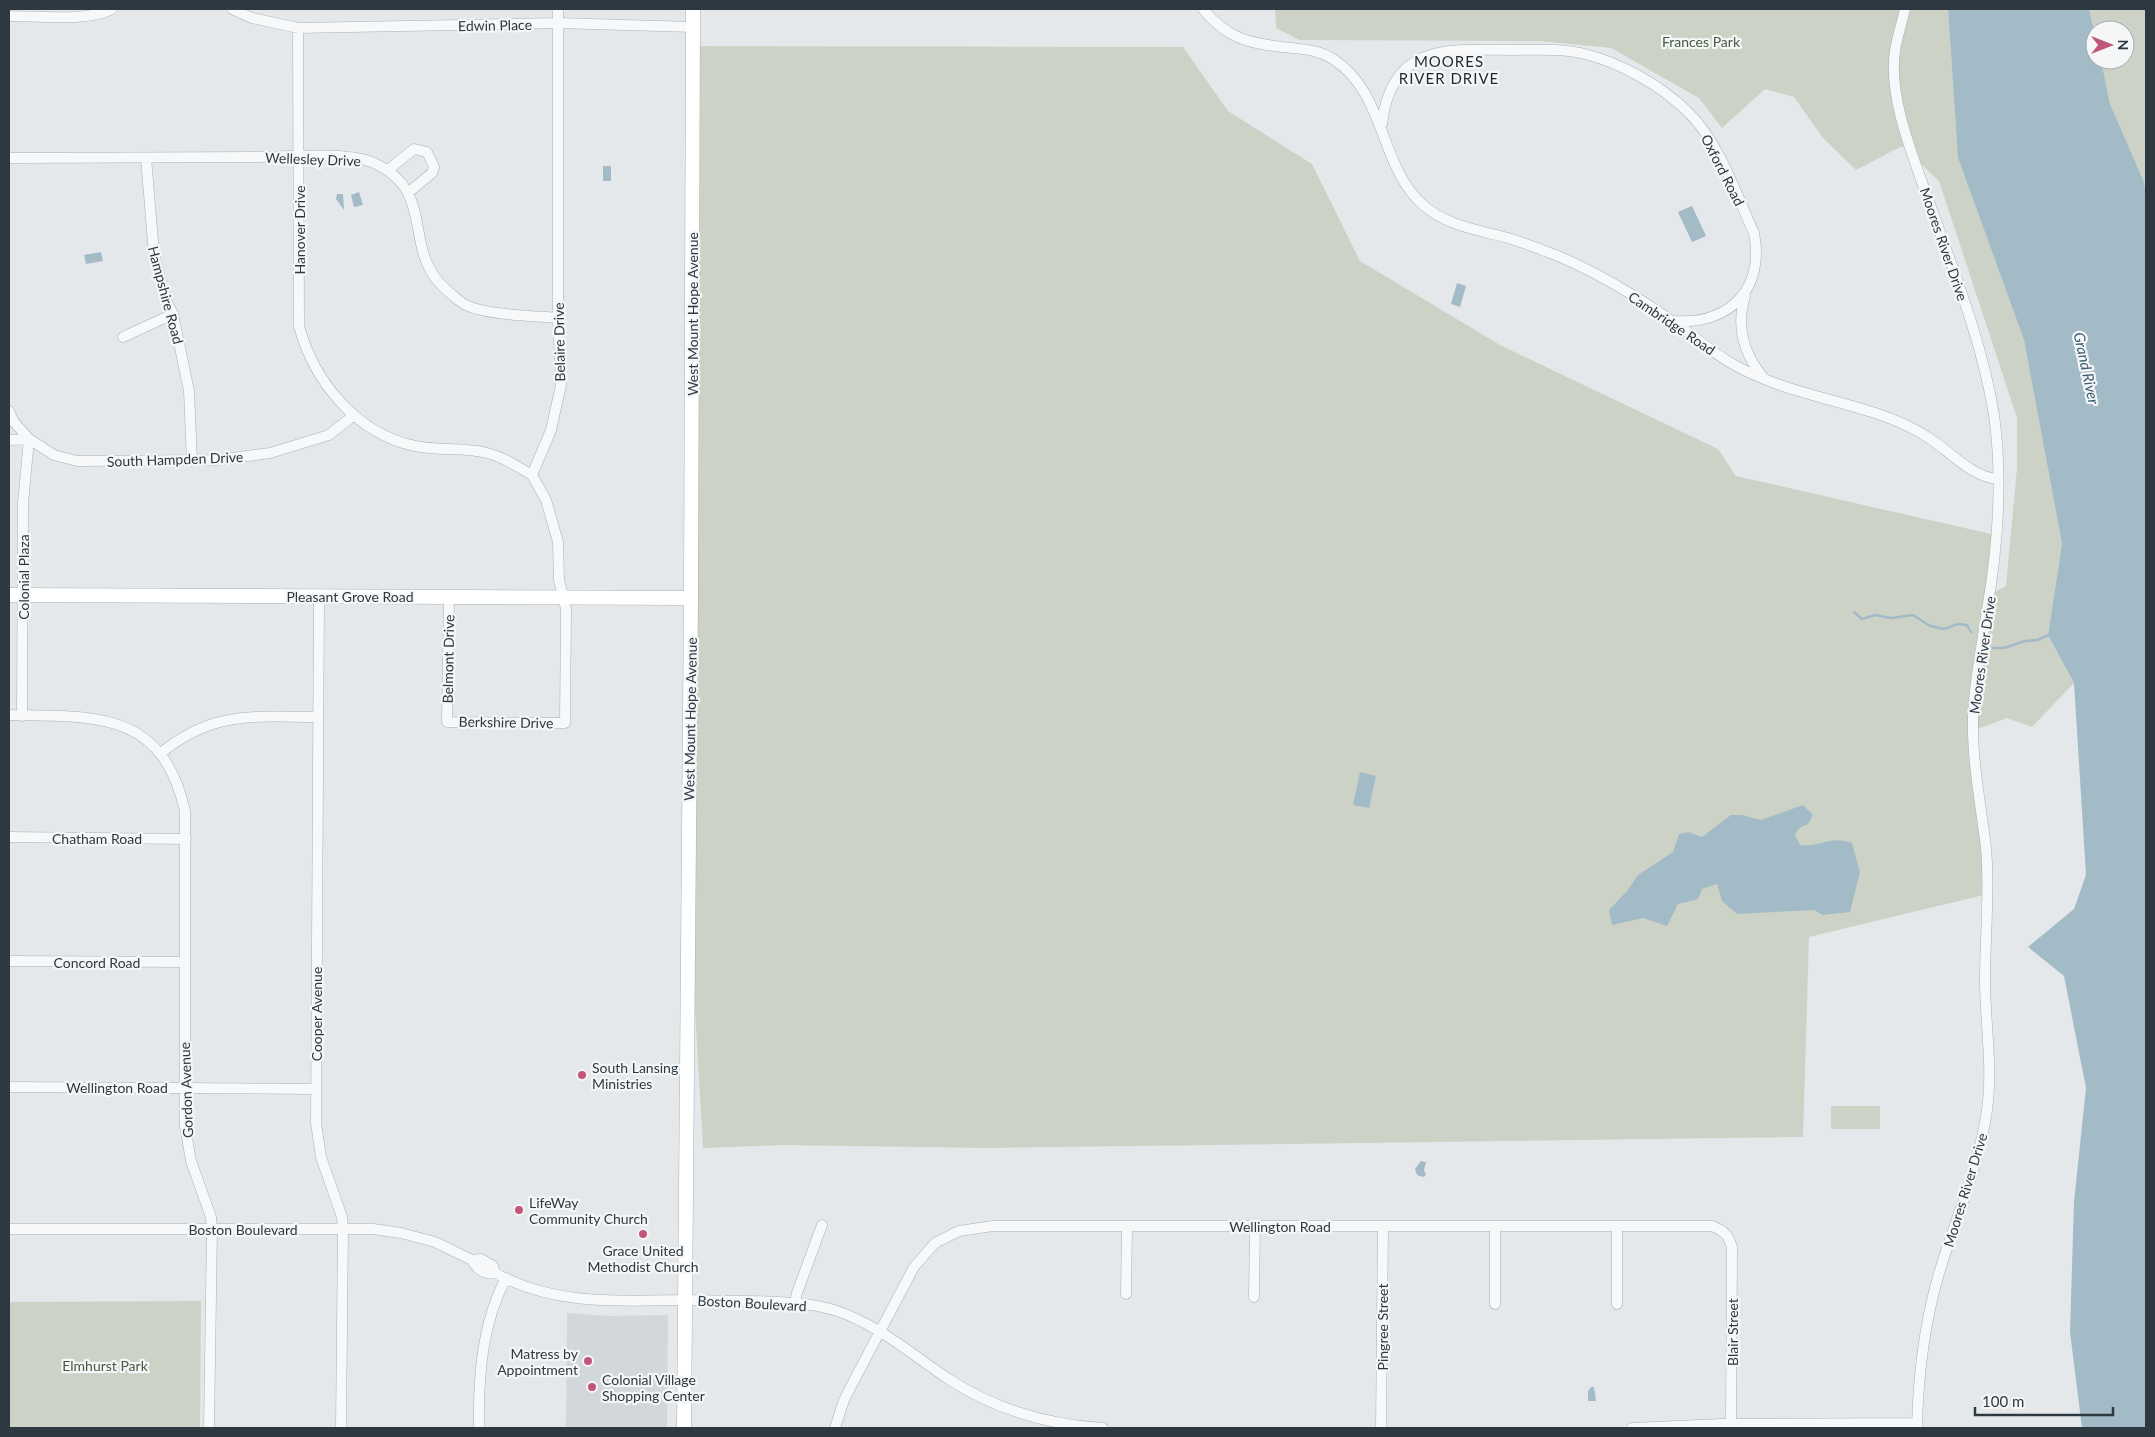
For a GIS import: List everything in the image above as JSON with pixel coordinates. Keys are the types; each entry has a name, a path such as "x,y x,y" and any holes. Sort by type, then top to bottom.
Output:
{"street":[{"path":"9,16 78,16 106,12 112,9"},
{"name":"Edwin Place","path":"232,9 252,18 298,28 558,23 693,26"},
{"name":"Belaire Drive","path":"532,476 551,430 560,385 558,318 558,9"},
{"name":"West Mount Hope Avenue","path":"684,1428 691,598 693,9"},
{"name":"Cambridge Road","path":"1203,9 1224,29 1247,43 1311,49 1333,59 1351,74 1364,91 1382,128 1398,170 1422,204 1434,213 1465,227 1509,239 1558,256 1604,279 1672,321 1731,363 1815,397 1894,420 1929,438 1982,476 1998,478"},
{"name":"Moores River Drive","path":"1905,9 1894,52 1898,97 1915,161 1968,311 1983,365 1997,440 1998,478 1995,561 1975,690 1972,722 1973,749 1987,860 1988,893 1985,979 1989,1089 1979,1150 1938,1279 1929,1319 1919,1388 1917,1426"},
{"name":"Hanover Drive","path":"298,28 300,326 303,342 321,377 354,416"},
{"name":"Oxford Road","path":"1382,128 1384,110 1397,79 1416,60 1443,51 1564,50 1586,54 1638,76 1686,111 1710,140 1754,233 1757,261 1740,313 1741,334 1752,364 1762,377"},
{"path":"388,170 414,149 428,152 434,167 432,173 409,192"},
{"name":"Wellesley Drive","path":"9,158 299,156 350,157 372,162 388,170 409,192 416,208 420,247 433,277 444,288 468,306 509,314 558,318"},
{"name":"Hampshire Road","path":"146,158 154,254 165,298 173,314 189,392 192,461"},
{"name":"Oxford Road","path":"1672,321 1689,322 1716,316 1740,301 1746,291"},
{"path":"123,337 173,314"},
{"path":"9,411 29,439"},
{"path":"354,416 385,437 416,446 487,453 510,462 532,476 546,500 558,542 559,580 563,596"},
{"name":"South Hampden Drive","path":"29,439 54,455 77,461 218,460 270,454 329,435 354,416"},
{"path":"9,440 29,439"},
{"name":"Colonial Plaza","path":"22,716 23,503 29,439"},
{"name":"Pleasant Grove Road","path":"9,595 691,598"},
{"name":"Cooper Avenue","path":"319,596 316,1123 322,1157 342,1217 343,1229 341,1428"},
{"name":"Berkshire Drive","path":"447,722 565,723 566,610 563,596"},
{"name":"Belmont Drive","path":"447,722 449,597"},
{"path":"9,715 84,716 105,720 139,735 161,753 180,737 212,723 250,717 317,717"},
{"name":"Gordon Avenue","path":"161,753 181,790 185,811 185,1126 192,1161 211,1217 212,1229 209,1428"},
{"name":"Chatham Road","path":"9,838 186,838"},
{"name":"Concord Road","path":"9,961 185,962"},
{"name":"Wellington Road","path":"9,1087 316,1089"},
{"path":"796,1302 822,1225"},
{"name":"Wellington Road","path":"835,1428 844,1400 914,1267 925,1252 945,1236 966,1229 993,1226 1712,1226 1729,1236"},
{"path":"1126,1294 1127,1226"},
{"path":"1254,1226 1254,1297"},
{"name":"Pingree Street","path":"1382,1226 1382,1428"},
{"path":"1495,1226 1495,1304"},
{"path":"1617,1226 1617,1304"},
{"name":"Boston Boulevard","path":"9,1229 373,1229 401,1233 435,1242 472,1260 480,1259 487,1262 493,1266 495,1273 506,1278 555,1296 582,1300 796,1302 833,1310 880,1330 952,1381 1023,1415 1052,1423 1104,1428"},
{"name":"Blair Street","path":"1729,1236 1732,1247 1731,1426"},
{"path":"479,1428 480,1379 484,1349 490,1321 506,1278"},
{"path":"1632,1428 1917,1426"}],"shaded area":[{"path":"567,1313 609,1316 668,1315 667,1428 566,1428"}],"green space":[{"name":"Frances Park","path":"1275,9 1948,9 1958,158 2024,340 2062,544 2048,635 2074,683 2032,727 2007,718 1975,730 1992,893 1809,937 1803,1137 987,1148 783,1145 703,1148 689,907 693,46 1183,47 1228,111 1312,164 1360,261 1500,345 1718,449 1736,476 2000,536 1991,594 2006,586 2017,468 2017,418 1939,181 1902,146 1856,170 1823,138 1794,97 1765,89 1722,128 1699,98 1611,48 1540,41 1299,40 1276,28"},
{"path":"2089,9 2146,9 2146,194 2144,182 2110,104 2103,70 2135,70 2135,20 2092,20"},
{"path":"1831,1106 1880,1106 1880,1129 1831,1129"},
{"name":"Elmhurst Park","path":"201,1301 200,1428 9,1428 9,1302"}],"water":[{"name":"Grand River","path":"1948,9 2089,9 2092,20 2085,20 2085,70 2103,70 2110,104 2144,182 2146,194 2146,1428 2082,1428 2070,1332 2074,1202 2086,1088 2064,976 2028,947 2074,909 2086,875 2074,683 2048,635 2062,544 2024,340 1958,158"},
{"path":"603,166 611,166 611,181 603,181"},
{"path":"359,192 363,205 354,207 351,195"},
{"path":"337,194 343,194 344,210 336,199"},
{"path":"1692,206 1706,236 1692,242 1678,212"},
{"path":"101,252 103,261 86,264 84,255"},
{"path":"1457,283 1466,286 1460,307 1451,304"},
{"path":"1360,772 1376,776 1369,808 1353,805"},
{"path":"1803,805 1813,815 1808,824 1799,828 1795,835 1800,845 1838,840 1852,843 1860,872 1850,912 1823,915 1814,910 1737,914 1722,901 1717,884 1702,889 1698,899 1678,904 1667,926 1643,918 1612,925 1609,910 1627,891 1638,875 1673,852 1679,834 1688,832 1702,837 1731,815 1742,815 1761,820"},
{"path":"1421,1161 1426,1162 1424,1170 1426,1175 1423,1177 1417,1175 1415,1169"},
{"path":"1591,1387 1594,1387 1596,1401 1588,1401 1588,1391"}],"waterway":[{"path":"1854,612 1862,619 1875,615 1891,618 1913,615 1930,626 1944,629 1958,624 1967,625 1971,632"},
{"path":"1993,648 2004,648 2025,641 2037,640 2051,634"}],"place":[{"name":"South Lansing Ministries","path":"582,1075"},
{"name":"LifeWay Community Church","path":"519,1210"},
{"name":"Grace United Methodist Church","path":"643,1234"},
{"name":"Matress by Appointment","path":"588,1361"},
{"name":"Colonial Village Shopping Center","path":"592,1387"}],"district":[{"name":"MOORES RIVER DRIVE","path":"1449,70"}]}
